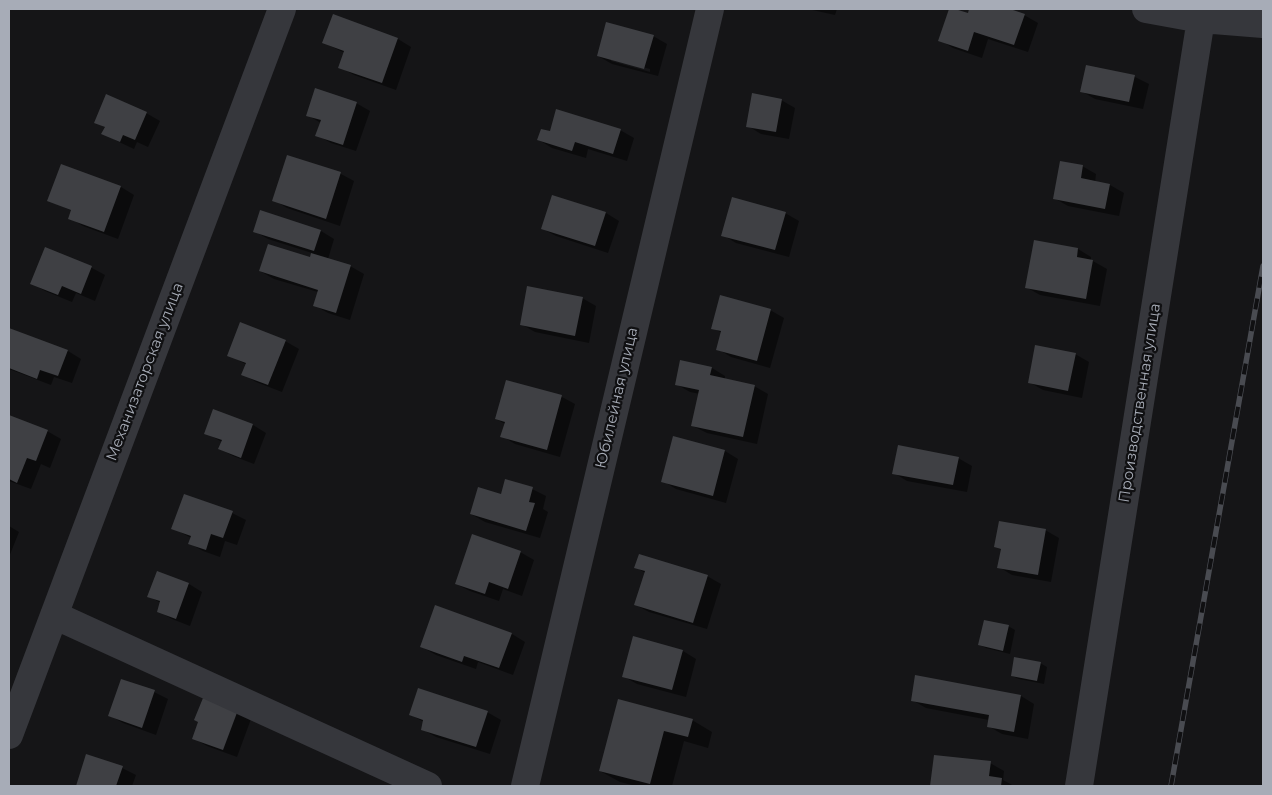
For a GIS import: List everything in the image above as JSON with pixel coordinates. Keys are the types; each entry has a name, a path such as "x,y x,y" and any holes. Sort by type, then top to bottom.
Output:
{"street":[{"name":"Механизаторская улица","path":"9,735 282,9"},
{"name":"Юбилейная улица","path":"525,786 710,9"},
{"path":"1146,9 1201,19 1263,24"},
{"name":"Производственная улица","path":"1079,786 1201,19"},
{"path":"54,615 428,786"}],"building":[{"path":"949,9 968,13 969,9 1010,9 1025,14 1014,45 974,32 968,51 938,41"},
{"path":"333,14 398,38 382,83 338,68 344,51 322,43"},
{"path":"606,22 654,35 644,69 597,56"},
{"path":"1086,65 1135,75 1129,102 1080,92"},
{"path":"315,88 357,102 343,145 315,136 321,120 306,116"},
{"path":"752,93 782,99 776,132 746,127"},
{"path":"106,94 147,112 135,140 123,135 120,142 101,134 105,127 94,123"},
{"path":"556,109 621,129 613,154 575,142 572,151 537,140 541,129 550,131"},
{"path":"287,155 341,172 326,219 272,201"},
{"path":"1060,161 1083,165 1081,178 1110,184 1105,209 1053,199"},
{"path":"61,164 121,186 104,232 68,219 71,210 47,201"},
{"path":"552,195 606,212 595,246 541,229"},
{"path":"732,197 786,212 775,250 721,236"},
{"path":"260,210 321,230 314,251 253,232"},
{"path":"1034,240 1078,248 1077,257 1093,260 1086,299 1025,288"},
{"path":"268,244 310,257 311,253 351,265 336,313 313,306 318,290 259,271"},
{"path":"45,247 92,266 81,294 62,286 58,295 30,284"},
{"path":"527,286 583,297 575,336 520,325"},
{"path":"720,295 771,309 757,361 716,350 721,331 711,329"},
{"path":"240,322 286,340 268,385 241,375 246,363 227,356"},
{"path":"9,328 68,350 58,376 40,370 37,379 9,368"},
{"path":"1035,345 1076,353 1068,391 1028,383"},
{"path":"680,360 712,367 710,375 755,385 743,437 691,426 699,390 675,385"},
{"path":"506,380 562,395 547,450 500,437 505,422 495,419"},
{"path":"213,409 253,424 241,458 218,449 222,440 204,434"},
{"path":"9,415 48,430 36,461 27,458 17,483 9,479"},
{"path":"673,436 725,450 713,496 661,482"},
{"path":"898,445 959,457 953,485 892,474"},
{"path":"505,479 533,487 529,502 535,503 526,531 470,514 478,487 501,494"},
{"path":"184,494 233,511 223,538 211,534 206,550 188,544 191,536 171,529"},
{"path":"999,521 1046,529 1038,575 997,568 1001,549 994,547"},
{"path":"472,534 521,551 508,589 489,582 485,594 455,584"},
{"path":"639,554 708,575 693,623 634,605 645,571 634,568"},
{"path":"157,571 189,583 176,619 157,612 160,601 147,597"},
{"path":"435,605 512,633 499,668 464,656 462,662 420,647"},
{"path":"984,620 1009,625 1003,651 978,645"},
{"path":"633,636 683,650 672,690 622,677"},
{"path":"1014,657 1041,662 1037,681 1011,676"},
{"path":"915,675 1021,695 1014,732 987,727 989,715 911,701"},
{"path":"121,679 155,690 142,728 108,716"},
{"path":"418,688 488,711 476,747 421,730 423,720 409,715"},
{"path":"203,698 238,710 223,750 192,739 198,722 194,720"},
{"path":"618,699 693,719 688,737 664,731 650,784 599,771"},
{"path":"86,754 123,766 116,786 76,786"},
{"path":"934,755 991,761 989,776 1002,778 1001,786 930,786"}],"railway":[{"path":"1171,786 1263,266"}]}
